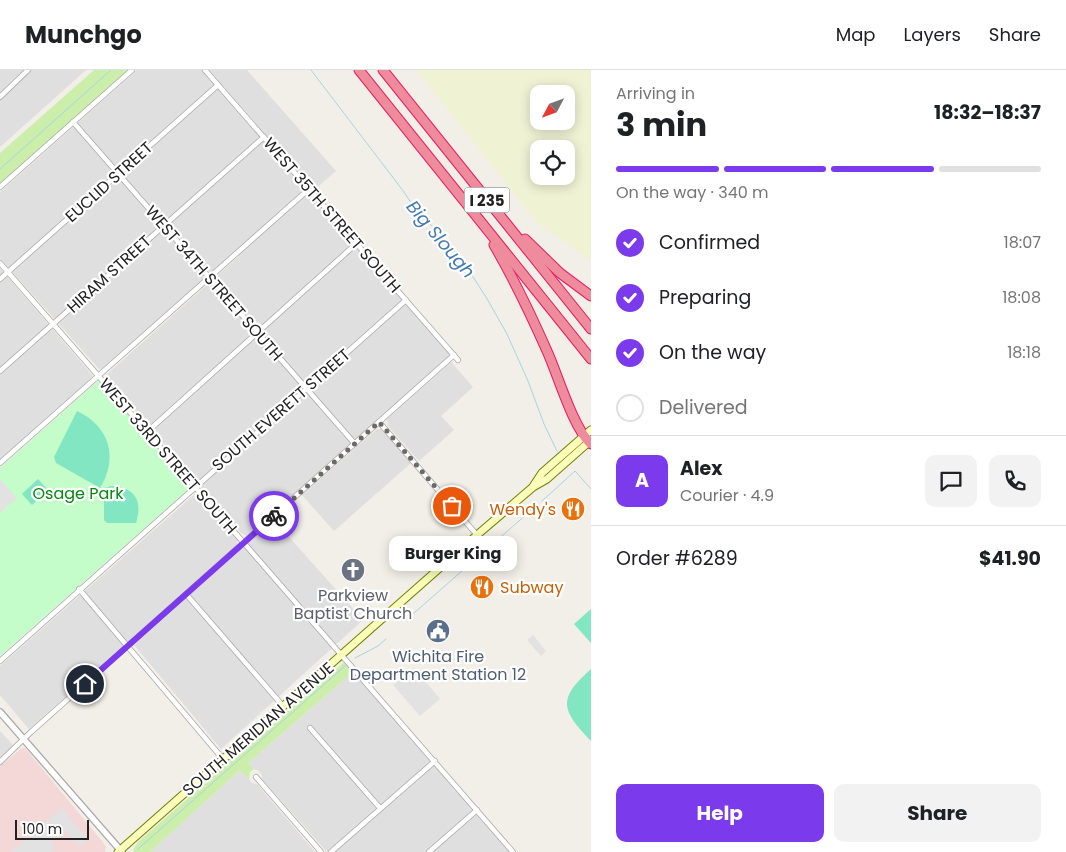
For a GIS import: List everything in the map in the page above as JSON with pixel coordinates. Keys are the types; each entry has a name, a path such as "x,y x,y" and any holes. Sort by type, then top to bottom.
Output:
{"highway":[{"name":"I 235","path":"359,70 591,359"},
{"name":"I 235","path":"383,70 591,329"},
{"path":"473,212 522,296 589,438"},
{"path":"498,214 560,273 591,296"}],"main road":[{"name":"SOUTH MERIDIAN AVENUE","path":"120,851 477,535 533,487 547,479 589,438"}],"street":[{"path":"0,97 28,70"},
{"path":"0,187 132,70"},
{"name":"WEST 35TH STREET SOUTH","path":"205,70 458,360"},
{"name":"EUCLID STREET","path":"0,279 218,85"},
{"name":"WEST 34TH STREET SOUTH","path":"73,122 355,444"},
{"name":"HIRAM STREET","path":"0,371 264,137"},
{"path":"0,463 309,189"},
{"path":"147,432 357,243"},
{"name":"WEST 33RD STREET SOUTH","path":"0,263 514,852"},
{"name":"SOUTH EVERETT STREET","path":"0,660 406,300"},
{"path":"0,762 454,355"},
{"path":"379,422 477,535"},
{"path":"80,589 223,759"},
{"path":"186,594 283,706"},
{"path":"0,712 120,851"},
{"path":"310,728 380,808"},
{"path":"331,852 435,761"},
{"path":"256,777 321,852"},
{"path":"429,852 477,810"}],"shaded area":[{"path":"0,70 86,70 0,147"},
{"path":"137,70 202,70 449,353 448,358 247,536 241,533 105,376 239,256 235,251 101,369 0,258 0,192"},
{"path":"209,70 247,70 336,171 314,190"},
{"path":"0,268 93,376 0,459"},
{"path":"451,362 473,387 441,416 454,430 419,461 388,426 387,419"},
{"path":"377,429 381,429 411,463 334,531 302,495"},
{"path":"0,479 17,498 0,513"},
{"path":"196,493 238,540 237,545 29,729 0,695 0,666"},
{"path":"274,520 363,620 221,749 134,645"},
{"path":"533,635 546,651 541,656 527,640"},
{"path":"414,668 440,699 420,716 393,685"},
{"path":"353,672 510,852 327,852 262,779 259,771 248,763"},
{"path":"0,731 14,746 0,758"},
{"path":"22,748 25,748 102,841 106,847 105,852 0,852 0,766"},
{"path":"240,770 252,783 257,784 315,852 150,852"},
{"path":"62,808 88,839 79,847 64,830 50,843 55,848 51,852 11,852"}],"green space":[{"path":"94,70 128,70 0,184 0,153"},
{"path":"416,70 591,70 591,261 537,223"},
{"name":"Osage Park","path":"99,380 192,486 0,656 0,468"},
{"path":"77,411 97,425 108,444 110,454 109,465 100,488 56,463 54,457"},
{"path":"38,479 48,490 32,505 22,494"},
{"path":"111,486 126,489 135,497 138,508 136,523 107,523 104,520 104,488"},
{"path":"591,609 591,643 574,624"},
{"path":"343,663 346,663 353,672 248,763 254,769 250,772 249,780 240,770 150,852 133,852 138,842"},
{"path":"591,669 591,741 574,721 567,705 572,689"}],"waterway":[{"path":"0,169 111,70"},
{"name":"Big Slough","path":"311,70 404,192 419,215 438,231 462,260 486,297 507,334 557,451"},
{"path":"542,501 575,471 591,489"},
{"path":"405,621 536,506"},
{"path":"355,658 378,646 386,639"},
{"path":"138,849 346,665"}],"way so far":[{"path":"274,516 379,422 452,506"}],"place":[{"name":"Burger King","path":"452,506"},
{"name":"Wendy's","path":"573,509"},
{"name":"Parkview Baptist Church","path":"353,570"},
{"name":"Subway","path":"482,587"},
{"name":"Wichita Fire Department Station 12","path":"438,631"}],"route":[{"path":"85,684 274,516"}]}
